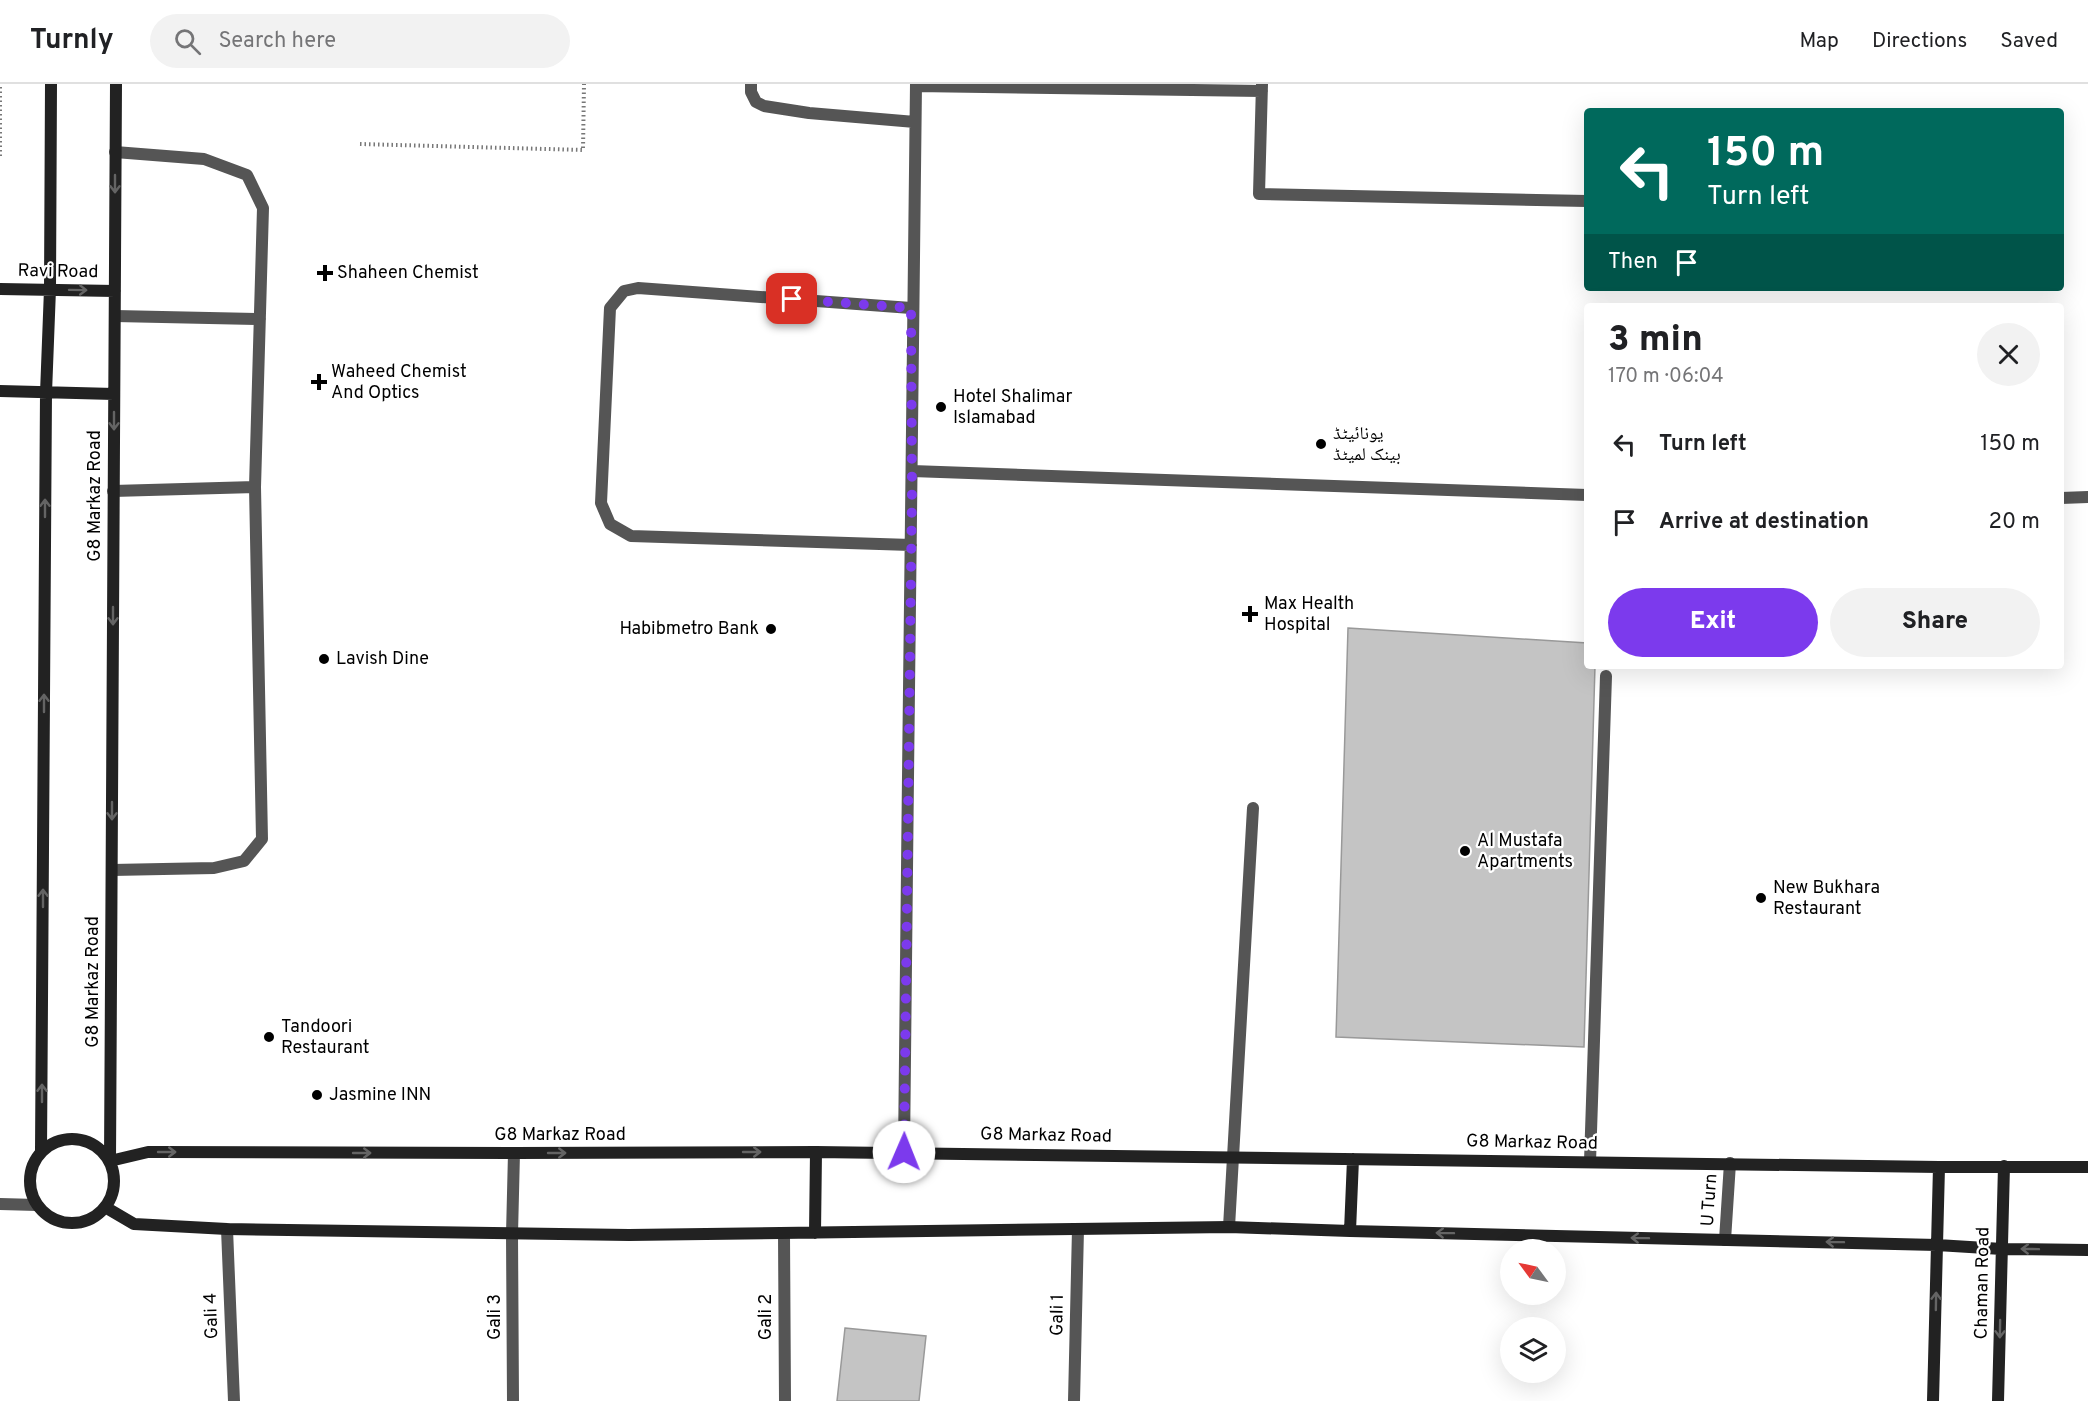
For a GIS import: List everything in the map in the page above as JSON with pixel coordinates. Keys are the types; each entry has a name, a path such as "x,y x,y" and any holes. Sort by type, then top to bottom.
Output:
{"street":[{"path":"41,1152 46,393 50,289 51,84"},
{"name":"G8 Markaz Road","path":"116,84 110,1161 148,1152 904,1152 1939,1167 2088,1167"},
{"path":"751,84 751,93 756,102 764,106 809,114 915,122"},
{"path":"904,1152 912,471 911,308 916,85 1262,88 1259,194 1584,201"},
{"path":"112,870 224,866 244,861 262,839 255,487 263,208 247,176 204,159 115,152"},
{"path":"911,308 638,288 624,291 610,308 601,503 609,524 631,536 911,545"},
{"name":"Ravi Road","path":"0,289 114,291"},
{"path":"115,316 260,319"},
{"path":"0,392 114,394"},
{"path":"912,471 1584,495"},
{"path":"113,491 255,487"},
{"path":"2064,498 2088,498"},
{"path":"1590,1162 1606,676"},
{"path":"1229,1227 1253,808"},
{"path":"65,1139 78,1139 96,1146 110,1161 114,1173 114,1187 110,1201 105,1208 88,1220 74,1223 60,1221 47,1215 37,1204 31,1191 30,1177 34,1163 41,1152 52,1143 65,1139"},
{"path":"815,1233 816,1152"},
{"name":"Gali 3","path":"513,1401 514,1153"},
{"path":"1350,1231 1353,1159"},
{"name":"U Turn","path":"1725,1240 1730,1163"},
{"name":"Chaman Road","path":"1998,1401 2004,1166"},
{"path":"1934,1401 1939,1167"},
{"path":"0,1204 37,1204"},
{"path":"105,1208 134,1224 227,1229 512,1234 784,1234 1229,1227 2088,1250"},
{"name":"Gali 4","path":"227,1229 234,1401"},
{"name":"Gali 1","path":"1074,1401 1078,1229"},
{"name":"Gali 2","path":"784,1234 785,1401"}],"path":[{"path":"0,84 0,156"},
{"path":"360,144 583,150 584,84"}],"building":[{"name":"Al Mustafa Apartments","path":"1348,628 1584,643 1584,669 1595,669 1584,1047 1336,1037"},
{"path":"845,1328 926,1336 919,1401 837,1401"}],"place":[{"name":"Shaheen Chemist","path":"325,273"},
{"name":"Waheed Chemist And Optics","path":"319,382"},
{"name":"Hotel Shalimar Islamabad","path":"941,407"},
{"name":"یونائیٹڈ بینک لمیٹڈ","path":"1321,444"},
{"name":"Max Health Hospital","path":"1250,614"},
{"name":"Habibmetro Bank","path":"771,629"},
{"name":"Lavish Dine","path":"324,659"},
{"name":"Al Mustafa Apartments","path":"1465,851"},
{"name":"New Bukhara Restaurant","path":"1761,898"},
{"name":"Tandoori Restaurant","path":"269,1037"},
{"name":"Jasmine INN","path":"317,1095"}],"route":[{"path":"792,299 911,308 912,490 904,1152"}]}
